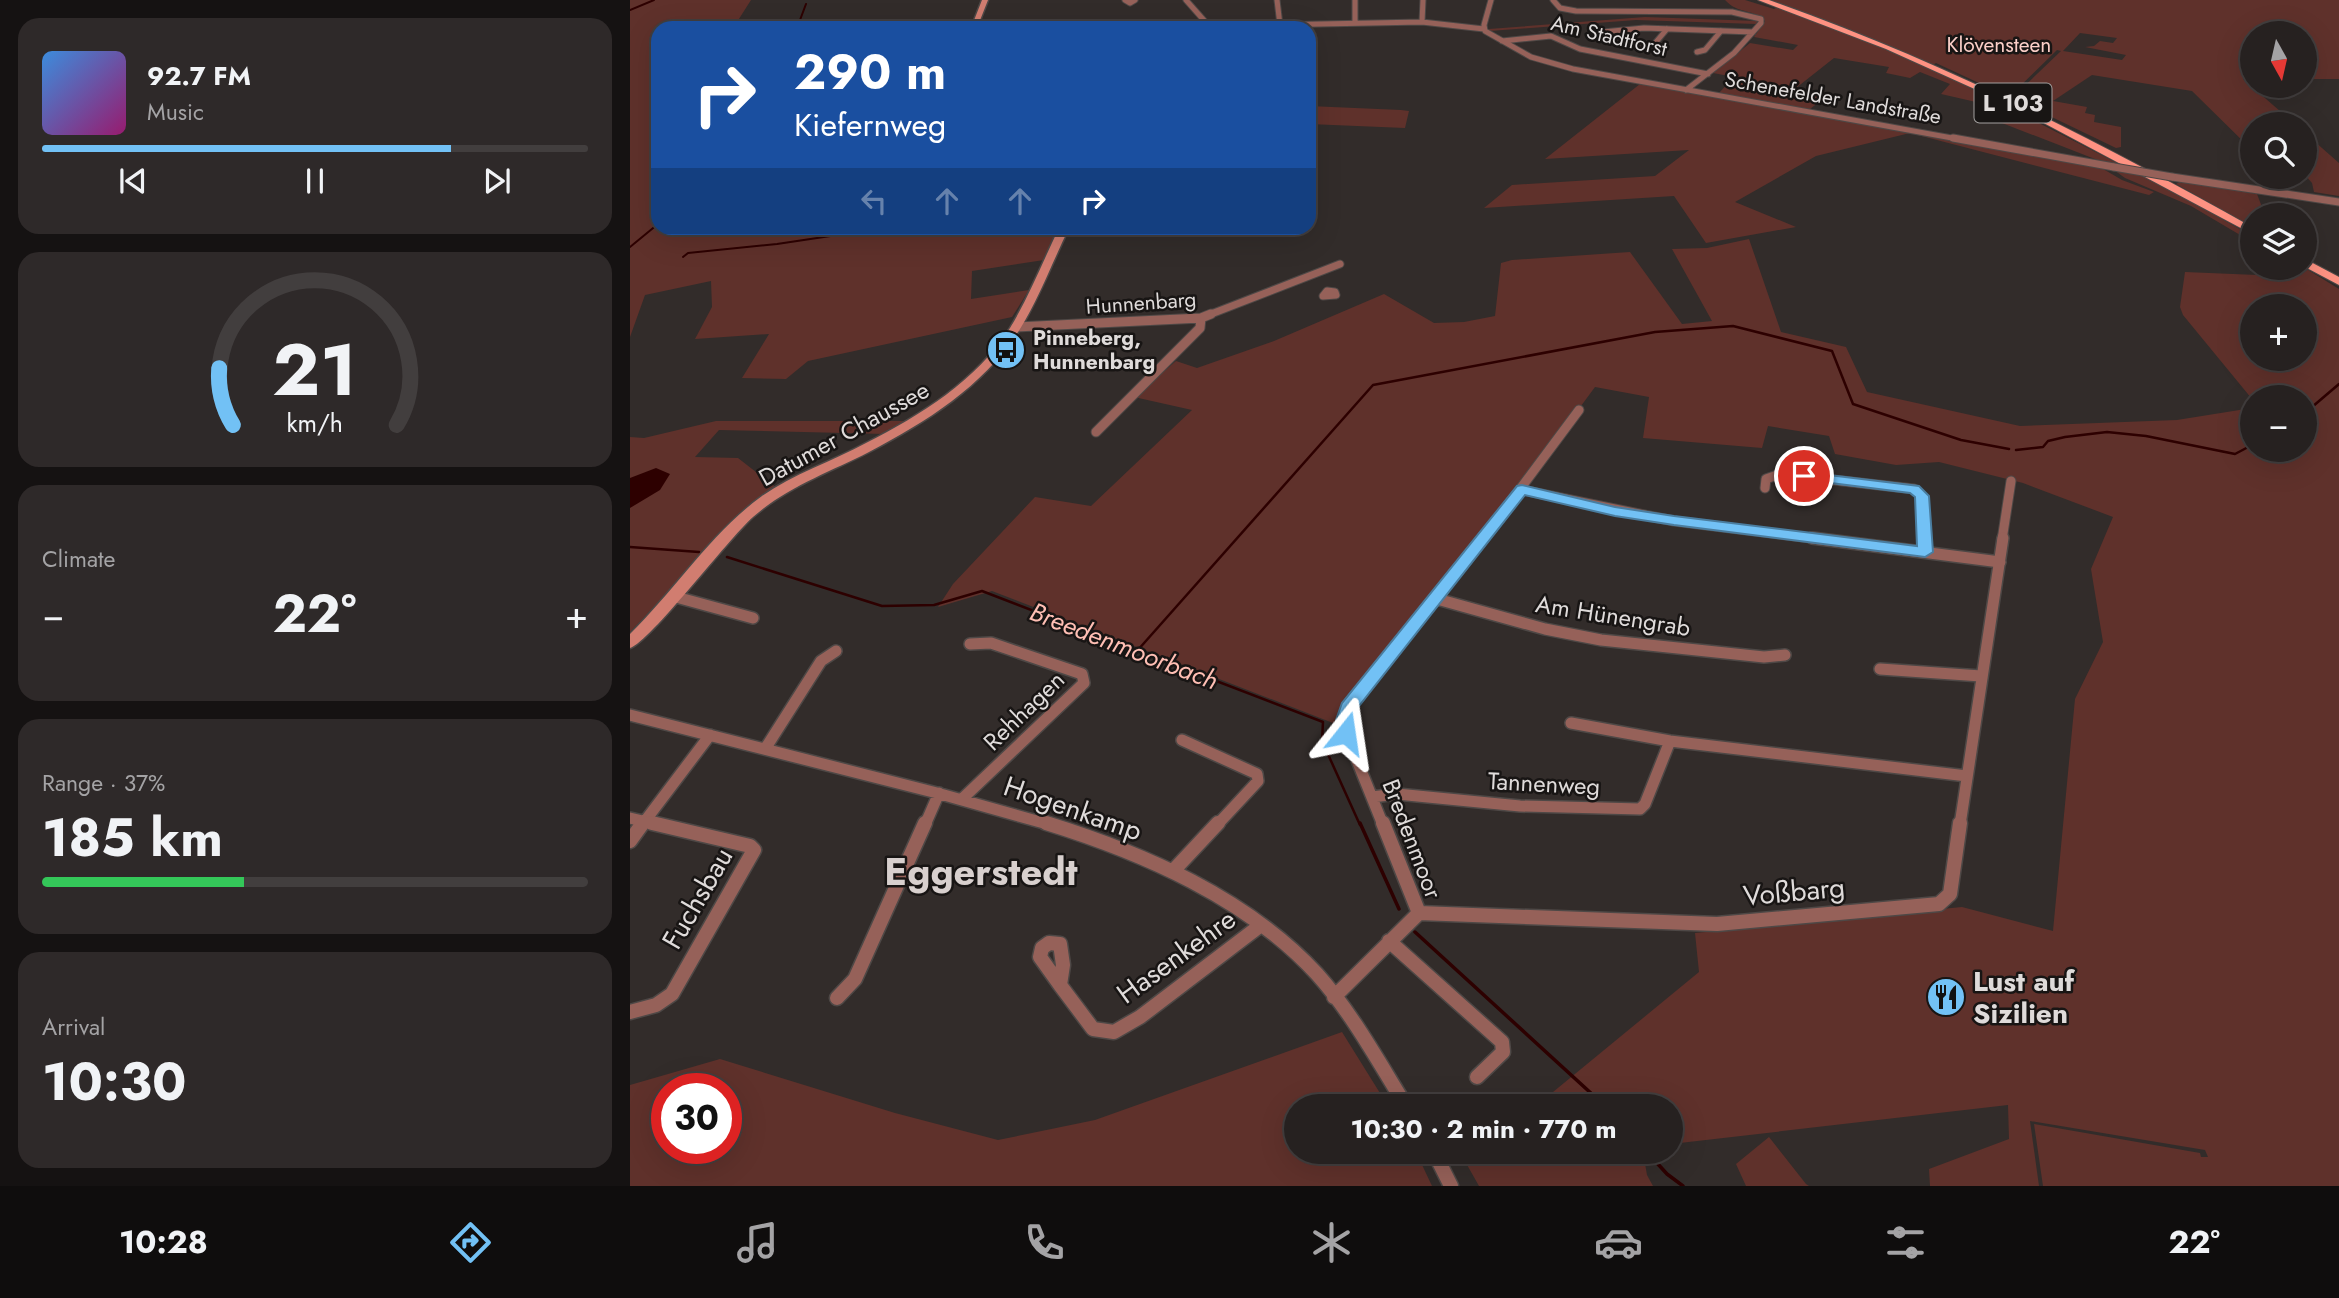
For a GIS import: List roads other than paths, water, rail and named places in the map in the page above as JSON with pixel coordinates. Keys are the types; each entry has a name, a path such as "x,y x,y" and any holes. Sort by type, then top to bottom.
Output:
{"main road":[{"name":"L 103","path":"1762,0 1871,41 2018,105 2110,152 2240,224"},
{"path":"2317,269 2339,282"}],"street":[{"path":"977,21 985,0"},
{"path":"1125,0 1130,3 1135,0"},
{"path":"1186,0 1205,21"},
{"path":"1277,0 1280,21"},
{"path":"1355,0 1355,23"},
{"path":"1422,22 1423,0"},
{"path":"1316,24 1422,22 1484,29 1491,0"},
{"path":"1553,0 1560,8 1576,12 1698,11 1746,13 1760,19 1761,23 1734,53 1686,90"},
{"path":"1694,5 1698,11"},
{"name":"Schenefelder Landstraße","path":"1484,29 1547,63 2115,167 2339,202"},
{"path":"1603,32 1667,29 1753,32"},
{"path":"1656,46 1656,42 1667,29"},
{"path":"1698,52 1705,50 1721,31"},
{"name":"Am Stadtforst","path":"1502,41 1551,36 1576,48 1708,74"},
{"name":"Datumer Chaussee","path":"630,643 676,597 741,520 768,498 898,432 938,408 979,373 1007,342 1016,327 1061,235"},
{"name":"Hunnenbarg","path":"1016,327 1201,318 1340,264"},
{"path":"1304,277 1325,291"},
{"path":"1096,432 1200,328 1201,318"},
{"name":"Bredenmoor","path":"1334,997 1419,913 1346,733 1348,708 1437,599 1579,410"},
{"path":"1765,488 1766,478 1780,474 1914,489 1922,496 1925,552"},
{"name":"Voßbarg","path":"1419,913 1717,924 1940,904 1950,894 2011,481"},
{"path":"1522,489 1615,511 1674,521 2000,562"},
{"path":"676,597 753,618"},
{"name":"Am Hünengrab","path":"1437,599 1545,629 1601,640 1765,657 1785,655"},
{"name":"Rehhagen","path":"962,799 1084,682 1082,674 991,643 970,644"},
{"path":"765,749 821,661 836,651"},
{"path":"1880,669 1981,676"},
{"name":"Hogenkamp","path":"630,715 962,799 1086,837 1173,872 1261,925 1303,961 1334,997 1398,1094"},
{"path":"1571,723 1670,741 1967,776"},
{"path":"630,841 710,735"},
{"path":"1173,872 1258,781 1257,774 1182,740"},
{"name":"Tannenweg","path":"1372,797 1396,794 1520,806 1640,808 1645,804 1670,741"},
{"path":"837,998 855,979 939,793"},
{"name":"Fuchsbau","path":"630,818 750,846 754,850 672,994 656,1005 630,1012"},
{"name":"Hasenkehre","path":"1060,986 1093,1030 1114,1031 1140,1017 1261,925"},
{"path":"1388,941 1502,1042 1503,1052 1477,1077"},
{"path":"1440,1164 1451,1186"}],"waterway":[{"path":"630,10 654,0"},
{"path":"800,21 806,4"},
{"path":"630,247 651,230"},
{"path":"683,257 688,253 837,235"},
{"path":"1137,651 1373,385 1655,332 1733,326 1832,351 1853,404 1961,440 2009,449"},
{"path":"2317,403 2339,384"},
{"path":"2016,450 2043,447 2048,441 2065,437 2107,432 2146,436 2235,454 2240,451"},
{"name":"Breedenmoorbach","path":"630,547 699,552"},
{"name":"Breedenmoorbach","path":"727,557 882,606 934,605 982,591 1137,651"},
{"name":"Breedenmoorbach","path":"1137,651 1323,722 1322,741 1360,825"},
{"name":"Breedenmoorbach","path":"1360,823 1399,909"},
{"name":"Breedenmoorbach","path":"1415,932 1592,1094"},
{"name":"Breedenmoorbach","path":"1658,1164 1683,1186"}],"place":[{"name":"Pinneberg, Hunnenbarg","path":"1006,350"},
{"name":"Lust auf Sizilien","path":"1946,997"}],"district":[{"name":"Eggerstedt","path":"981,872"}],"park label":[{"name":"Klövensteen","path":"1999,45"}]}
